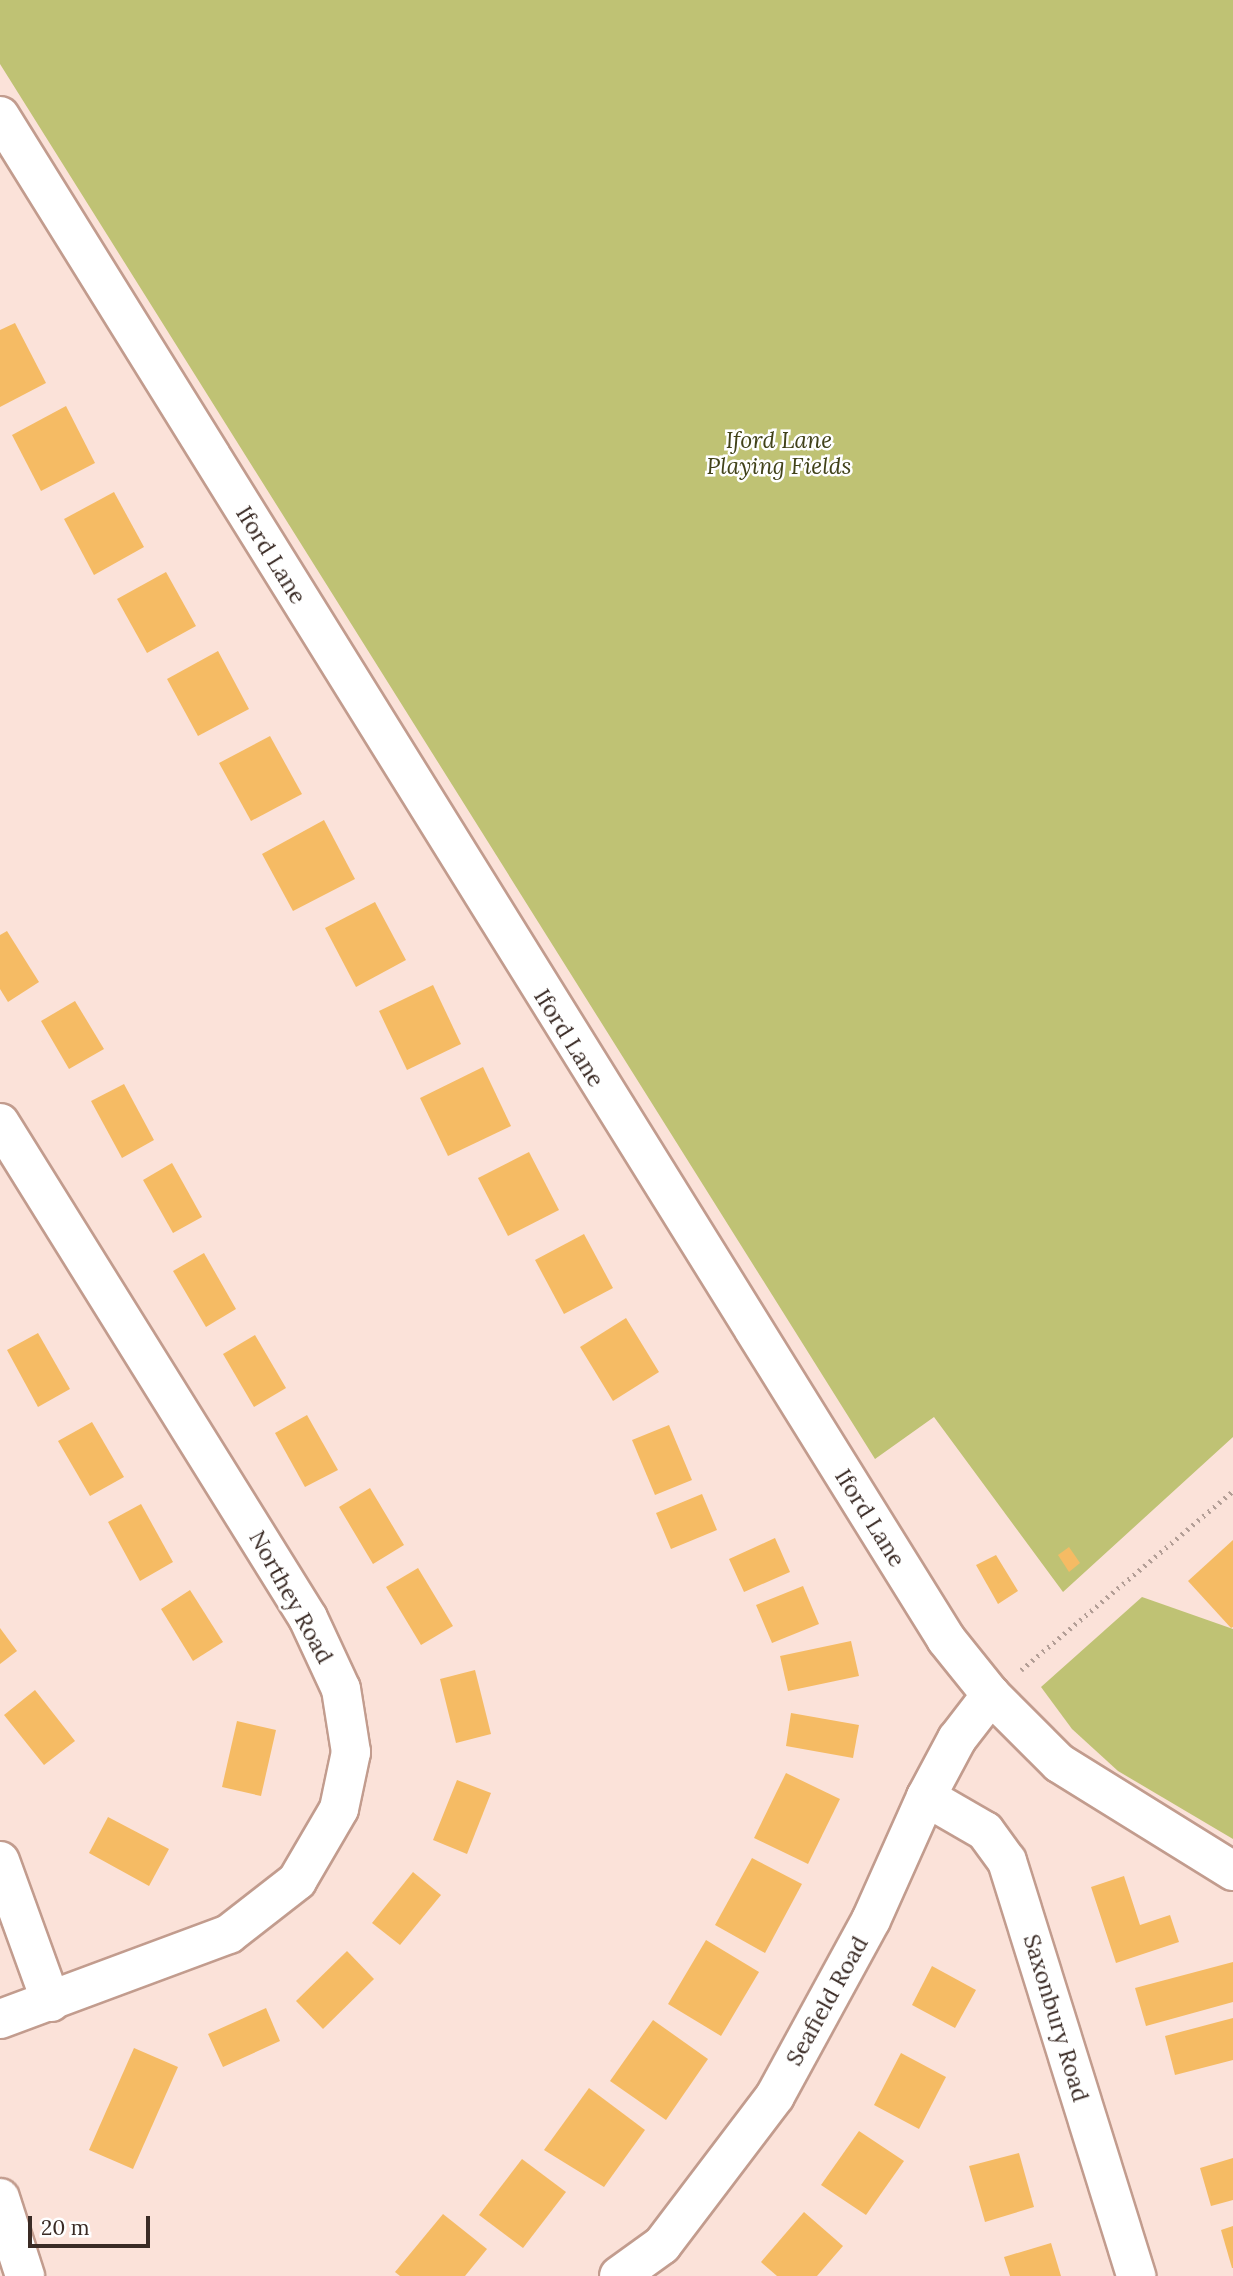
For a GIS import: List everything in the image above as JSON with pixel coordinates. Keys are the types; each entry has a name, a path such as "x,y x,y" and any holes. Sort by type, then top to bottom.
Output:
{"street":[{"name":"Iford Lane","path":"0,116 709,1265 946,1639 991,1695 1059,1763 1233,1871"},
{"name":"Northey Road","path":"0,1123 309,1618 341,1689 351,1752 339,1809 297,1881 229,1934 0,2019"},
{"name":"Seafield Road","path":"619,2276 662,2245 775,2096 871,1920 926,1797 957,1739 991,1695"},
{"name":"Saxonbury Road","path":"926,1797 985,1831 1007,1861 1136,2276"},
{"path":"0,1861 51,2002"},
{"path":"0,2198 25,2276"}],"path":[{"path":"991,1695 1233,1491"}],"green space":[{"name":"Iford Lane Playing Fields","path":"0,0 1233,0 1233,1437 1063,1592 934,1417 875,1459 0,64"},
{"path":"1142,1597 1233,1629 1233,1839 1118,1771 1072,1729 1041,1687"}],"building":[{"path":"15,323 46,383 0,407 0,330"},
{"path":"66,406 95,463 41,491 12,435"},
{"path":"114,492 144,547 94,575 64,519"},
{"path":"166,572 196,626 147,653 117,599"},
{"path":"218,651 249,709 198,736 167,679"},
{"path":"270,736 302,794 251,821 219,763"},
{"path":"324,820 355,879 293,911 262,854"},
{"path":"375,902 406,960 356,987 325,928"},
{"path":"7,931 39,982 8,1002 0,989 0,935"},
{"path":"433,985 461,1044 407,1070 379,1011"},
{"path":"75,1001 104,1049 69,1069 41,1021"},
{"path":"483,1067 511,1126 448,1156 420,1098"},
{"path":"124,1084 154,1140 122,1158 91,1101"},
{"path":"529,1152 559,1210 508,1236 478,1178"},
{"path":"172,1163 202,1217 173,1233 143,1180"},
{"path":"584,1234 613,1288 564,1314 535,1260"},
{"path":"204,1253 236,1309 206,1327 173,1271"},
{"path":"626,1318 659,1372 613,1401 580,1347"},
{"path":"38,1333 70,1389 38,1407 7,1350"},
{"path":"255,1335 286,1388 254,1407 223,1354"},
{"path":"307,1415 338,1470 305,1487 275,1433"},
{"path":"92,1422 124,1477 90,1496 58,1441"},
{"path":"669,1425 692,1480 655,1495 632,1440"},
{"path":"370,1488 404,1545 373,1564 339,1507"},
{"path":"702,1494 717,1530 671,1549 656,1513"},
{"path":"141,1504 173,1562 140,1581 108,1522"},
{"path":"775,1538 790,1572 744,1592 729,1559"},
{"path":"1233,1540 1233,1627 1231,1628 1188,1581"},
{"path":"1069,1547 1080,1563 1069,1572 1058,1555"},
{"path":"996,1555 1018,1591 998,1604 976,1565"},
{"path":"418,1568 453,1626 421,1645 386,1587"},
{"path":"803,1586 819,1624 772,1643 756,1605"},
{"path":"190,1590 223,1642 193,1661 161,1609"},
{"path":"0,1628 17,1651 0,1664"},
{"path":"851,1641 859,1676 788,1691 780,1656"},
{"path":"475,1670 491,1734 456,1743 440,1679"},
{"path":"35,1690 75,1741 44,1765 4,1715"},
{"path":"791,1713 859,1725 853,1758 786,1746"},
{"path":"237,1721 276,1730 261,1796 222,1787"},
{"path":"786,1773 840,1799 808,1864 754,1838"},
{"path":"457,1780 491,1793 467,1854 433,1840"},
{"path":"108,1817 169,1849 149,1886 89,1853"},
{"path":"752,1858 802,1884 765,1953 715,1925"},
{"path":"413,1872 441,1895 400,1945 372,1923"},
{"path":"1124,1876 1140,1925 1170,1915 1179,1942 1116,1963 1091,1887"},
{"path":"706,1940 759,1972 721,2036 668,2004"},
{"path":"347,1951 374,1979 323,2029 296,2001"},
{"path":"1233,1962 1233,2002 1146,2026 1135,1988"},
{"path":"932,1966 976,1990 955,2028 912,2005"},
{"path":"266,2008 280,2041 223,2067 208,2034"},
{"path":"1233,2018 1233,2060 1175,2075 1165,2036"},
{"path":"653,2020 708,2059 666,2120 610,2081"},
{"path":"134,2048 178,2067 133,2169 89,2150"},
{"path":"901,2053 946,2077 919,2129 874,2105"},
{"path":"589,2088 645,2130 604,2187 544,2150"},
{"path":"859,2131 904,2161 866,2215 821,2185"},
{"path":"1019,2153 1034,2207 985,2222 969,2166"},
{"path":"1233,2158 1233,2200 1211,2206 1200,2168"},
{"path":"522,2159 566,2192 523,2248 479,2215"},
{"path":"804,2212 843,2246 817,2276 777,2276 761,2262"},
{"path":"443,2214 487,2249 465,2276 400,2276 395,2272"},
{"path":"1233,2226 1233,2268 1232,2268 1221,2230"},
{"path":"1051,2243 1061,2276 1010,2276 1004,2257"}]}
